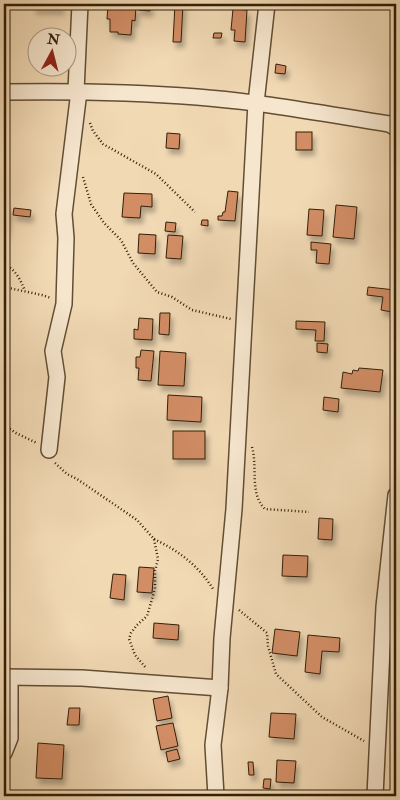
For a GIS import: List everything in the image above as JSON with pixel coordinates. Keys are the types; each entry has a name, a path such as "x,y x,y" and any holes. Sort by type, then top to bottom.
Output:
{"street":[{"path":"49,450 57,377 53,351 64,304 66,238 64,214 77,95 80,4"},
{"path":"216,796 213,745 220,688 222,638 234,509 256,103 267,4"},
{"path":"4,92 198,97 256,103 389,124 396,128"},
{"path":"375,796 384,606 396,495"},
{"path":"4,753 10,738 7,678 82,678 220,688"}],"path":[{"path":"77,95 86,111 93,131 103,144 156,174 195,212"},
{"path":"71,153 84,179 91,204 104,222 121,240 133,263 157,292 172,297 192,310 244,321"},
{"path":"4,264 19,276 25,291"},
{"path":"4,287 42,295 64,304"},
{"path":"238,424 249,439 254,456 256,498 260,504 265,510 309,512"},
{"path":"4,425 49,450 50,456 59,468 125,510 154,539 175,549 195,567 214,591 267,633 268,646 276,674 322,717 377,749"},
{"path":"146,668 136,655 129,639 137,625 147,616 155,588 155,571 158,559 154,539"}],"building":[{"path":"33,4 61,4 61,9 33,8"},
{"path":"138,4 150,4 150,11 138,10"},
{"path":"175,4 183,4 181,42 173,42"},
{"path":"108,5 136,7 135,21 132,20 131,35 110,32 110,19 107,19"},
{"path":"233,9 247,10 245,42 234,41 235,30 231,30"},
{"path":"214,33 222,33 221,38 213,38"},
{"path":"276,64 286,66 285,74 275,73"},
{"path":"296,132 312,132 312,150 296,150"},
{"path":"167,133 180,134 179,149 166,148"},
{"path":"228,191 238,192 235,221 218,220 218,216 222,216 223,212 225,212"},
{"path":"124,193 152,194 152,207 141,206 140,218 122,217"},
{"path":"4,205 9,206 6,233 4,233"},
{"path":"336,205 357,207 354,239 333,237"},
{"path":"14,208 31,210 30,217 13,215"},
{"path":"309,209 324,210 322,236 307,235"},
{"path":"202,220 208,220 208,226 201,225"},
{"path":"166,222 176,223 175,232 165,231"},
{"path":"139,234 156,235 155,254 138,253"},
{"path":"168,235 183,236 181,259 166,258"},
{"path":"311,242 331,244 329,264 316,263 317,250 311,250"},
{"path":"368,287 395,290 392,312 381,310 383,297 367,295"},
{"path":"160,313 170,313 169,335 159,334"},
{"path":"139,318 153,319 152,340 134,339 134,329 138,330"},
{"path":"296,321 325,322 324,341 315,341 316,330 296,329"},
{"path":"317,343 328,344 327,353 317,352"},
{"path":"141,350 154,351 151,381 138,380 139,368 136,368 136,357 140,357"},
{"path":"160,351 186,353 184,386 158,385"},
{"path":"359,368 383,370 380,392 341,388 343,372 352,374 353,370 358,371"},
{"path":"168,395 202,397 201,422 167,420"},
{"path":"324,397 339,399 338,412 323,410"},
{"path":"173,431 205,431 205,459 173,459"},
{"path":"319,518 333,519 332,540 318,539"},
{"path":"283,555 308,556 307,577 282,576"},
{"path":"139,567 154,568 152,593 137,592"},
{"path":"113,574 126,575 124,600 110,598"},
{"path":"154,623 179,625 178,640 153,638"},
{"path":"275,629 300,632 297,656 272,653"},
{"path":"308,635 340,638 339,652 322,651 320,674 305,672"},
{"path":"168,696 172,718 157,721 153,699"},
{"path":"69,708 80,708 79,725 67,725"},
{"path":"271,713 296,714 294,739 269,737"},
{"path":"173,723 178,746 161,750 156,726"},
{"path":"38,743 64,745 62,779 36,778"},
{"path":"177,749 180,759 168,762 166,752"},
{"path":"277,760 296,761 294,783 276,782"},
{"path":"248,762 253,762 254,775 249,775"},
{"path":"264,779 271,779 270,789 263,788"}]}
